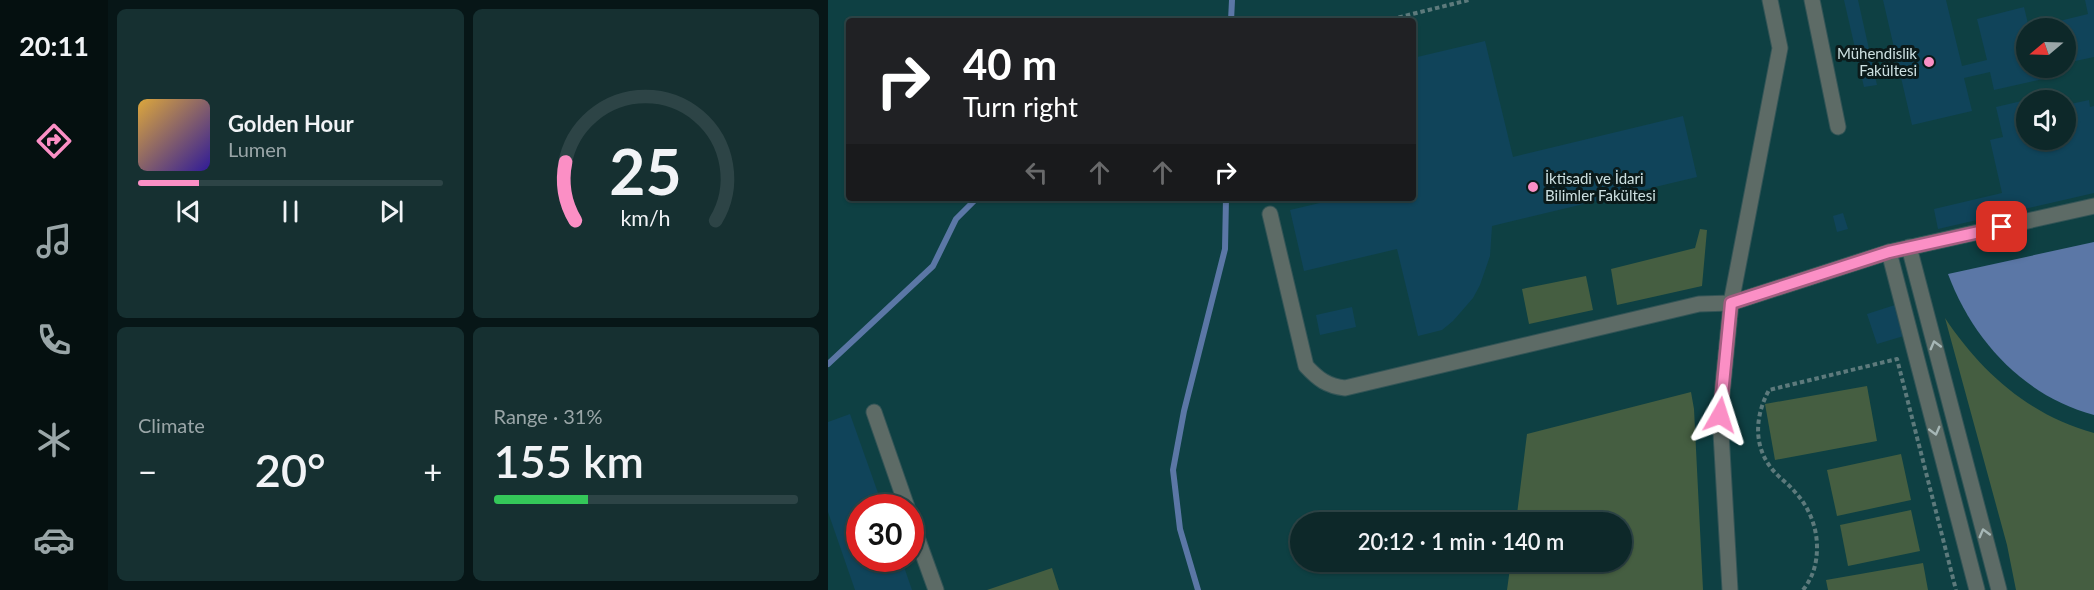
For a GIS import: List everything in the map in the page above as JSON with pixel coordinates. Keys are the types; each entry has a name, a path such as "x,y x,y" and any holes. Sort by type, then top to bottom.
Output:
{"street":[{"path":"1730,590 1720,415 1731,303 1780,48 1770,0"},
{"path":"1812,0 1838,127"},
{"path":"1270,214 1306,366 1318,379 1331,387 1345,388 1699,304 1731,303 1889,252 2094,206"},
{"path":"1909,247 1999,590"},
{"path":"1889,252 1977,590"},
{"path":"874,412 902,494"},
{"path":"924,557 936,590"}],"path":[{"path":"1396,18 1469,0"},
{"path":"1803,590 1811,580 1815,567 1817,540 1815,527 1804,502 1777,475 1763,455 1758,421 1763,400 1768,390 1898,359 1956,590"}],"shaded area":[{"path":"828,0 2094,0 2094,590 828,590"}],"green space":[{"path":"1700,229 1707,230 1702,286 1617,305 1611,269 1695,248"},
{"path":"1586,276 1593,310 1529,324 1522,289"},
{"path":"1945,318 1974,356 2009,389 2049,415 2094,433 2094,590 2016,590 2007,545"},
{"path":"1867,386 1877,441 1775,460 1765,404"},
{"path":"1691,392 1694,409 1703,590 1507,590 1509,572 1632,572 1632,512 1517,512 1527,434"},
{"path":"1901,454 1911,500 1837,516 1827,470"},
{"path":"1911,510 1920,551 1848,566 1840,525"},
{"path":"1923,563 1928,590 1828,590 1826,580"},
{"path":"1052,568 1059,590 987,590"}],"water":[{"path":"2094,242 2094,415 2045,394 2024,380 2004,362 1972,322 1948,274"}],"building":[{"path":"1844,0 1858,0 1877,85 1864,87"},
{"name":"Mühendislik Fakültesi","path":"1883,0 1946,0 1962,66 1987,60 1977,19 2024,7 2027,18 2016,18 2016,78 2043,79 1994,90 1990,72 1964,78 1972,111 1912,125"},
{"path":"2085,0 2094,0 2094,57 2076,61 2076,18 2072,18 2088,14"},
{"name":"İktisadi ve İdari Bilimler Fakültesi","path":"1485,41 1513,157 1683,116 1697,177 1492,226 1490,256 1473,298 1442,330 1418,336 1397,249 1304,271 1290,210 1328,201 1416,201 1416,57"},
{"path":"2089,100 2090,107 2094,106 2094,193 1938,229 1934,209 2002,193 1990,140 2003,137 1996,107 2016,102 2016,150 2076,150 2076,103"},
{"path":"1843,213 1848,229 1837,232 1833,216"},
{"path":"1898,304 1907,335 1877,344 1867,314"},
{"path":"1352,307 1356,327 1320,335 1316,315"},
{"path":"850,414 878,494 846,494 846,564 828,512 828,422"},
{"path":"849,572 906,572 912,590 855,590"}],"waterway":[{"path":"1231,18 1232,0"},
{"path":"828,364 933,266 956,219 974,201"},
{"path":"1198,590 1180,529 1173,470 1184,411 1225,249 1226,201"}],"place":[{"name":"Mühendislik Fakültesi","path":"1929,62"},
{"name":"İktisadi ve İdari Bilimler Fakültesi","path":"1533,187"}],"route":[{"path":"1720,415 1731,303 1889,252 2002,227"}]}
